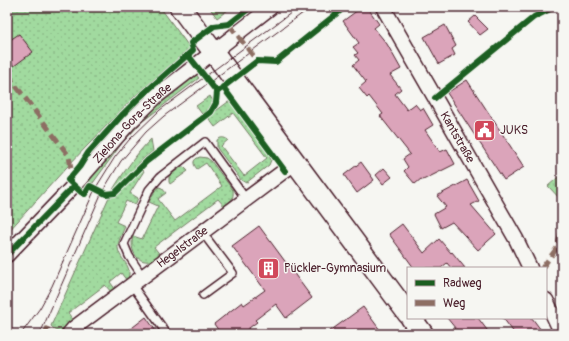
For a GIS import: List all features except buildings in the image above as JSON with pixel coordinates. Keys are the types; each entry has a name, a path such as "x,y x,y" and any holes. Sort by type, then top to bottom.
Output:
{"street":[{"path":"180,7 407,313"},
{"name":"Zielona-Gora-Straße","path":"7,255 80,179 129,123 158,95 271,7"},
{"name":"Kantstraße","path":"382,7 512,232 530,267"},
{"name":"Hegelstraße","path":"69,334 74,328 296,162"},
{"path":"547,302 562,334"},
{"path":"412,319 423,334"}],"lane":[{"path":"167,334 137,281 124,244 149,190 160,177 205,142 246,199"},
{"path":"202,232 233,273 203,295"}],"green space":[{"path":"7,7 160,7 190,48 134,97 66,168 7,233"},
{"path":"209,7 232,7 217,18"},
{"path":"195,73 199,78 143,121 122,143 93,183 89,182 86,189 81,185 159,102"},
{"path":"210,96 213,101 209,109 202,114 196,106"},
{"path":"228,102 231,102 269,154 271,160 269,165 246,183 241,180 217,148 217,140 220,138 225,138 228,140 221,146 244,176 267,158 233,113 215,127 209,119 209,116"},
{"path":"151,139 153,151 144,158 114,191 112,191 125,170"},
{"path":"200,157 207,158 211,161 233,190 232,200 225,207 218,199 154,247 161,256 154,260 143,261 135,255 132,243 133,236 142,239 158,206 149,202 155,190 159,187 166,193 158,199 175,221 222,186 206,163 197,169 194,162"},
{"path":"181,167 184,167 188,171 170,184 169,176"},
{"path":"142,169 144,171 130,193 138,198 135,205 126,201 116,222 125,226 119,240 118,250 129,270 127,281 121,273 110,282 116,290 112,293 105,285 68,313 74,321 60,334 51,326 109,197 117,196"},
{"path":"562,174 562,201 548,186"}],"tram line":[{"path":"21,334 40,308 52,286 95,189 115,157 129,140 160,110 299,7"},
{"path":"40,334 102,192 121,161 146,132 164,116 311,7"}],"marked path":[{"path":"229,24 257,61"},
{"path":"7,74 69,156 72,175"},
{"path":"543,267 557,248 562,229"},
{"path":"45,334 48,327"}],"cycle path":[{"path":"188,55 217,92 216,103 211,112 147,161 115,193 106,194 90,186 85,194 81,192 68,180 80,166 88,153 123,114 193,50 191,43 214,26 229,24 251,7"},
{"path":"217,92 257,61 276,62 345,7"},
{"path":"435,98 534,17 554,7"},
{"path":"223,87 285,171"},
{"path":"7,255 74,186"}],"place":[{"name":"JUKS","path":"485,130"},
{"name":"Pückler-Gymnasium","path":"269,268"}]}
